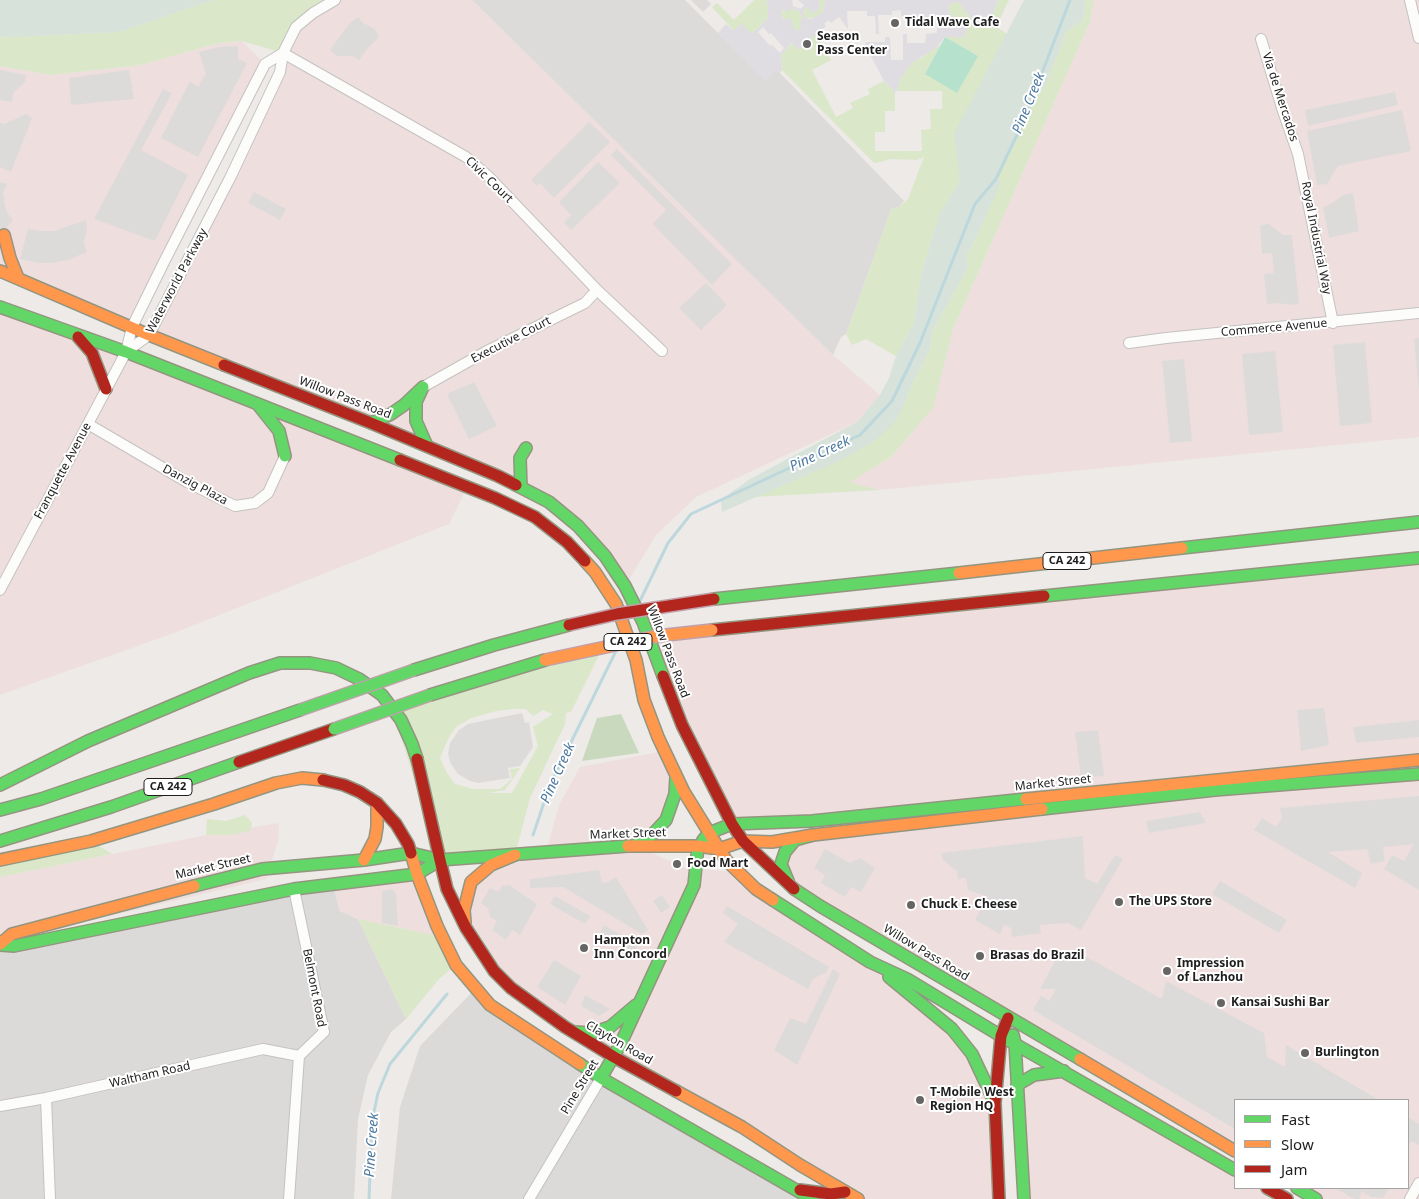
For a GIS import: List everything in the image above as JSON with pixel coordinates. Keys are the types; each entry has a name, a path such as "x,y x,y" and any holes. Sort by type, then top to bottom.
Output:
{"main road":[{"path":"4,235 18,278"},
{"name":"Willow Pass Road","path":"0,271 150,336 427,446 522,487 549,502 578,526 605,556 626,586 640,616 682,725 732,824 743,841 791,886 820,906 1232,1149"},
{"path":"0,307 126,352 495,498 535,517 567,542 595,572 616,604 636,660 644,700 658,738 684,792 726,860 756,889 870,962 952,1029 972,1054 995,1103"},
{"path":"78,336 92,353 102,374 106,389"},
{"path":"371,423 391,414 404,405 423,387"},
{"path":"423,387 416,402 416,421 427,446"},
{"path":"258,405 279,431 285,456"},
{"path":"522,487 520,458 526,448"},
{"name":"CA 242","path":"0,810 42,798 414,670 494,645 617,614 714,599 1419,522"},
{"name":"CA 242","path":"0,841 103,810 430,695 546,660 657,636 1419,558"},
{"name":"Clayton Road","path":"0,785 88,741 249,673 280,663 310,663 336,668 359,679 382,695 402,720 421,774 447,889 466,928 494,971 511,988 574,1032 614,1057 742,1127 858,1199"},
{"name":"Market Street","path":"708,833 732,824 812,822 1419,760"},
{"path":"635,845 652,835 666,820 675,794 676,773"},
{"name":"Market Street","path":"0,944 12,934 147,897 262,869 364,860 411,853 440,860 635,845 698,846 719,849 743,841 772,842 813,835 1215,790 1419,774"},
{"name":"Clayton Road","path":"0,860 91,841 276,783 302,778 318,779 344,785 360,792 377,803 396,824 408,844 417,874 437,926 456,965 490,1005 601,1078 812,1199"},
{"path":"364,860 375,839 377,803"},
{"path":"888,827 903,819 930,816 936,809 947,815 980,812 994,816"},
{"path":"698,846 708,833"},
{"path":"791,886 781,864 785,852 795,840 813,835"},
{"name":"Pine Street","path":"601,1078 614,1057 641,1001 694,885 698,846"},
{"path":"466,928 464,910 471,882 491,865 515,855"},
{"name":"Market Street","path":"0,944 14,946 294,889 417,874 440,860"},
{"path":"870,962 907,979 1001,1036 1234,1169"},
{"path":"574,1032 592,1033 610,1027 641,1001"},
{"path":"999,1199 995,1103 1001,1036 1008,1018"},
{"path":"1008,1018 1016,1043 1024,1199"},
{"path":"1017,1085 1034,1075 1064,1071"},
{"path":"1168,1131 1176,1124 1232,1149"},
{"name":"Clayton Road","path":"796,1189 831,1194 845,1192"},
{"path":"1269,1189 1287,1199"},
{"path":"1299,1189 1316,1199"}],"street":[{"name":"Waterworld Parkway","path":"126,352 150,336 240,158 280,72 283,53 296,27 335,0"},
{"path":"1410,0 1419,38"},
{"name":"Via de Mercados","path":"1261,39 1298,154"},
{"name":"Waterworld Parkway","path":"126,352 132,327 265,64 283,53"},
{"name":"Civic Court","path":"283,53 466,157 488,176 597,290 662,351"},
{"name":"Royal Industrial Way","path":"1298,154 1333,323"},
{"name":"Executive Court","path":"423,387 488,351 585,303 597,290"},
{"name":"Commerce Avenue","path":"1129,343 1419,313"},
{"name":"Franquette Avenue","path":"1,586 126,352"},
{"name":"Danzig Plaza","path":"88,424 187,482 235,506 255,503 268,493 285,456"},
{"name":"Belmont Road","path":"294,889 324,1032 299,1056"},
{"name":"Waltham Road","path":"0,1106 46,1098 263,1049 299,1056"},
{"path":"289,1199 299,1056"},
{"name":"Pine Street","path":"529,1199 601,1078"},
{"path":"46,1098 50,1199"},
{"path":"1410,1199 1419,1183"}],"shaded area":[{"path":"0,0 213,0 119,32 13,37 0,36"},
{"path":"335,0 472,0 833,355 880,395 857,422 696,497 656,535 625,586 549,502 149,336 231,176 296,27"},
{"path":"472,0 685,0 765,80 776,69 904,201 899,207 891,209 846,334 841,337 833,355"},
{"path":"691,0 707,0 711,4 703,12"},
{"path":"768,0 792,0 793,6 801,9 804,5 798,0 819,0 820,6 817,11 812,13 807,7 803,11 805,18 812,19 823,12 825,0 998,0 987,28 975,24 959,2 949,6 949,12 953,18 968,27 964,37 945,37 936,48 913,62 900,79 897,91 895,92 884,81 865,45 866,42 885,42 885,37 890,37 891,60 903,60 903,34 907,34 907,43 925,43 926,34 937,33 937,18 901,16 901,10 892,11 892,15 878,15 879,34 876,34 875,16 867,16 867,11 847,11 848,29 839,17 831,23 829,20 824,24 826,26 798,49 792,43 781,55 782,70 780,73 776,70 765,81 718,33 726,24 734,31 741,23 752,34 768,18 766,2","holes":["791,8 799,11 803,19 800,21 801,27 798,31 794,29 791,19 784,19 781,15 781,12 784,10 791,12","763,27 784,48 780,53 772,45 770,46 758,32"]},
{"path":"1024,0 1085,0 1083,20 1066,32 1048,79 1024,120 996,179 1001,182 966,256 968,267 932,332 930,349 913,382 903,408 894,423 874,441 841,460 722,512 721,500 750,479 857,422 880,395 889,378 896,356 914,323 921,276 939,215 960,181 954,134"},
{"path":"1094,0 1419,0 1419,437 879,490 850,482 891,457 933,408 953,329 1090,22"},
{"path":"358,17 363,23 375,29 379,37 359,60 352,56 337,56 330,50 349,24"},
{"path":"242,41 265,64 132,327 0,271 0,66 51,75 141,65 220,43"},
{"path":"238,46 238,59 247,63 198,157 161,138 190,81 198,87 206,74 199,52 219,47"},
{"path":"0,70 26,75 25,82 13,93 12,102 0,100"},
{"path":"129,70 134,99 71,105 69,78"},
{"path":"163,89 172,93 141,150 188,175 155,241 94,219"},
{"path":"1395,92 1398,105 1308,126 1305,110"},
{"path":"1402,110 1411,151 1338,166 1327,184 1317,185 1307,131"},
{"path":"26,114 32,118 11,172 0,167 0,123 4,124"},
{"path":"589,122 610,142 554,198 540,183 537,186 531,180"},
{"path":"617,149 732,264 712,285 653,224 666,210 611,155"},
{"path":"598,162 620,183 571,230 564,222 571,215 559,202"},
{"path":"0,182 7,184 3,193 5,206 13,220 0,235"},
{"path":"254,192 286,209 280,220 248,203"},
{"path":"1353,193 1359,231 1329,238 1323,207 1331,204 1343,195"},
{"path":"86,220 87,228 84,243 87,252 68,260 52,263 39,263 20,259 28,229 54,231"},
{"path":"1269,224 1283,235 1292,235 1299,304 1267,304 1264,274 1274,273 1272,253 1262,254 1260,225"},
{"path":"706,283 727,305 701,330 679,308"},
{"path":"0,307 467,487 449,524 174,633 0,695"},
{"path":"1419,338 1419,391 1414,339"},
{"path":"1365,342 1372,423 1340,426 1333,345"},
{"path":"1275,351 1283,432 1249,435 1242,354"},
{"path":"1184,359 1192,441 1170,443 1162,361"},
{"path":"474,382 497,426 469,439 447,394"},
{"path":"1419,558 1419,760 732,824 669,694 657,636"},
{"path":"1324,708 1329,745 1301,751 1297,710"},
{"path":"522,713 525,723 529,722 533,747 520,766 508,768 510,778 478,783 458,774 451,764 448,754 450,743 459,730 468,724"},
{"path":"1419,720 1419,737 1356,743 1353,727"},
{"path":"1098,730 1104,776 1081,778 1075,732"},
{"path":"664,751 676,773 664,814 635,845 685,868 738,872 870,962 952,1029 995,1103 999,1199 858,1199 614,1057 494,971 459,900 487,874 546,852 559,805 580,767"},
{"path":"1419,774 1419,1199 1316,1199 1299,1189 1409,1189 1409,1099 1234,1099 1234,1150 791,887 785,852 795,840"},
{"path":"1419,796 1419,890 1384,869 1392,855 1404,861 1414,844 1383,847 1385,861 1371,864 1367,849 1328,852 1362,873 1355,888 1254,830 1262,818 1276,827 1282,818 1280,808"},
{"path":"1200,812 1206,823 1149,833 1146,821"},
{"path":"279,823 278,841 266,879 0,942 0,877 206,835"},
{"path":"1083,836 1085,878 1097,884 1115,855 1123,859 1081,930 1068,923 1040,925 1041,933 1012,937 1011,928 1004,925 1000,934 975,920 988,897 968,890 966,878 958,879 957,871 943,860 941,853"},
{"path":"825,849 850,863 860,858 875,868 861,892 851,887 845,897 821,883 825,875 814,868"},
{"path":"599,870 602,883 616,877 648,930 642,934 563,887 530,888 530,879"},
{"path":"417,874 443,937 358,919 340,911 333,884"},
{"path":"1220,881 1287,920 1279,933 1212,894"},
{"path":"333,884 340,911 358,919 406,1019 391,1032 368,1075 358,1119 354,1199 0,1199 0,945"},
{"path":"509,885 537,904 520,935 512,930 506,940 492,930 497,921 490,917 488,908 481,903 490,888 498,892 502,886"},
{"path":"392,889 396,894 398,926 382,923 382,891"},
{"path":"662,895 670,907 661,913 653,901"},
{"path":"555,896 590,916 585,924 550,904"},
{"path":"727,906 829,967 826,972 813,979 808,989 724,942 738,924 723,913"},
{"path":"604,925 638,945 633,953 600,933"},
{"path":"1078,952 1162,999 1166,981 1264,1033 1267,1057 1285,1067 1286,1045 1377,1099 1234,1099 1234,1128 1033,1010 1041,996 1049,1001 1056,989 1040,989 1058,955"},
{"path":"554,960 581,976 565,1005 537,987"},
{"path":"833,969 840,974 797,1065 774,1050 790,1018 806,1024"},
{"path":"476,988 490,1005 812,1199 391,1199 400,1107 420,1046"},
{"path":"585,995 610,1009 599,1016 581,1006"},
{"path":"1064,1071 1234,1169 1234,1189 1269,1189 1287,1199 1024,1199 1017,1085"},
{"path":"1409,1118 1419,1124 1419,1145 1411,1141 1409,1145"},
{"path":"1337,1189 1388,1189 1383,1198 1371,1197 1361,1191 1360,1199 1354,1199"}],"green space":[{"path":"213,0 335,0 296,27 283,53 242,41 220,43 141,65 51,75 0,66 0,36 119,32"},
{"path":"754,0 768,0 766,2 768,18 752,34 734,31 712,7 717,3 734,20"},
{"path":"819,0 825,0 823,12 816,18 805,18 803,11 807,7 817,11 820,6"},
{"path":"998,0 1009,0 996,27 1007,34 955,134 960,181 939,215 921,276 914,323 896,356 866,339 852,345 846,334 891,209 899,207 908,199 924,157 917,160 891,159 873,162 782,70 781,55 793,43 799,49 818,31 823,38 820,41 831,60 812,70 836,117 853,108 850,103 870,94 868,89 884,81 895,92 895,111 885,111 885,132 875,132 875,151 922,151 921,130 931,129 930,109 942,109 942,91 897,91 900,79 912,62 941,44 925,74 978,56 945,37 964,37 967,28 953,18 949,12 949,6 959,2 975,24 987,28"},
{"path":"1085,0 1094,0 1090,22 953,329 933,408 891,457 850,482 879,490 754,497 768,491 903,408 913,382 930,349 932,332 968,267 966,256 977,236 1000,182 996,179 1024,120 1048,79 1066,32 1083,20"},
{"path":"790,8 799,11 803,19 801,28 798,31 781,15 781,12"},
{"path":"945,37 978,56 957,93 925,74"},
{"path":"603,647 571,712 566,713 565,724 530,798 515,855 440,860 392,709","holes":["526,709 533,716 543,710 553,714 533,727 538,746 512,793 488,793 505,790 520,768 510,769 512,779 500,789 473,789 455,784 440,758 448,739 456,727 471,718 496,711"]},
{"path":"621,714 639,753 582,761 597,718"},
{"path":"245,815 252,823 250,831 232,835 206,835 207,819 226,821"},
{"path":"91,841 112,854 0,877 0,865"},
{"path":"358,919 443,937 456,965 439,979 406,1019"}],"waterway":[{"name":"Pine Creek","path":"639,603 668,543 691,514 860,435 892,401 920,343 975,204 996,179 1024,120 1070,0"},
{"name":"Pine Creek","path":"533,835 550,785 616,651"},
{"name":"Pine Creek","path":"369,1199 372,1121 378,1093 390,1064 447,994"}],"traffic: fast":[{"path":"0,307 126,352 400,460"},
{"path":"371,423 391,414 404,405 423,387"},
{"path":"422,389 416,402 416,421 427,446"},
{"path":"259,406 279,431 285,456"},
{"path":"521,487 520,458 526,448"},
{"path":"516,485 549,502 578,526 605,556 625,586 643,622 663,676"},
{"path":"1182,548 1419,522"},
{"path":"1044,596 1419,558"},
{"path":"714,599 959,573"},
{"path":"414,670 494,645 569,625"},
{"path":"430,695 545,660"},
{"path":"0,785 88,741 249,673 280,663 310,663 336,668 359,679 382,695 401,720 417,759"},
{"path":"300,710 414,670"},
{"path":"334,729 430,695"},
{"path":"0,810 41,799 300,710"},
{"path":"0,841 111,807 239,762"},
{"path":"1042,809 1215,790 1419,774"},
{"path":"635,845 652,835 666,820 675,794 676,777"},
{"path":"703,840 709,833 732,824 812,821 1026,799"},
{"path":"788,881 781,864 785,852 795,840 813,835"},
{"path":"194,886 262,869 364,860 411,853 440,860 628,846"},
{"path":"601,1078 620,1045 694,885 698,846"},
{"path":"0,945 14,946 294,889 417,874 440,860"},
{"path":"794,889 1080,1059"},
{"path":"773,900 870,962 907,979 1001,1036 1234,1169"},
{"path":"889,977 952,1029 972,1054 995,1103"},
{"path":"574,1032 592,1033 610,1027 636,1005"},
{"path":"1013,1035 1024,1199"},
{"path":"580,1064 601,1078 812,1199"},
{"path":"1017,1085 1034,1075 1064,1071"},
{"path":"1299,1189 1316,1199"}],"traffic: slow":[{"path":"4,235 18,278"},
{"path":"0,271 224,365"},
{"path":"959,573 1182,548"},
{"path":"585,561 595,572 616,604 636,660 644,700 658,737 684,792 726,860 756,889 773,900"},
{"path":"545,660 657,636 712,630"},
{"path":"1026,799 1419,760"},
{"path":"0,860 91,841 276,783 302,778 323,780"},
{"path":"364,860 375,839 377,803"},
{"path":"628,846 698,846 719,849 743,841 772,842 813,835 1042,809"},
{"path":"411,853 437,926 456,965 490,1005 580,1064"},
{"path":"465,922 464,910 471,882 491,865 515,855"},
{"path":"0,944 12,934 194,886"},
{"path":"1080,1059 1234,1150"},
{"path":"676,1091 742,1127 800,1165 858,1199"}],"traffic: jam":[{"path":"78,337 92,353 106,389"},
{"path":"224,365 371,423 516,485"},
{"path":"400,460 495,498 535,517 567,542 585,561"},
{"path":"712,630 1044,596"},
{"path":"569,625 617,614 714,599"},
{"path":"663,676 682,725 732,824 743,841 794,889"},
{"path":"239,762 334,729"},
{"path":"417,759 440,860"},
{"path":"323,780 344,785 360,792 377,803 396,824 411,853"},
{"path":"440,860 447,889 466,928 494,971 511,988 565,1027 614,1057 676,1091"},
{"path":"999,1199 995,1103 1001,1036 1008,1018"},
{"path":"1269,1189 1287,1199"},
{"path":"800,1190 831,1194 845,1192"}],"place":[{"name":"Tidal Wave Cafe","path":"895,23"},
{"name":"Season Pass Center","path":"807,44"},
{"name":"Food Mart","path":"677,864"},
{"name":"The UPS Store","path":"1119,902"},
{"name":"Chuck E. Cheese","path":"911,905"},
{"name":"Hampton Inn Concord","path":"584,948"},
{"name":"Brasas do Brazil","path":"980,956"},
{"name":"Impression of Lanzhou","path":"1167,971"},
{"name":"Kansai Sushi Bar","path":"1221,1003"},
{"name":"Burlington","path":"1305,1053"},
{"name":"T-Mobile West Region HQ","path":"920,1100"}]}
